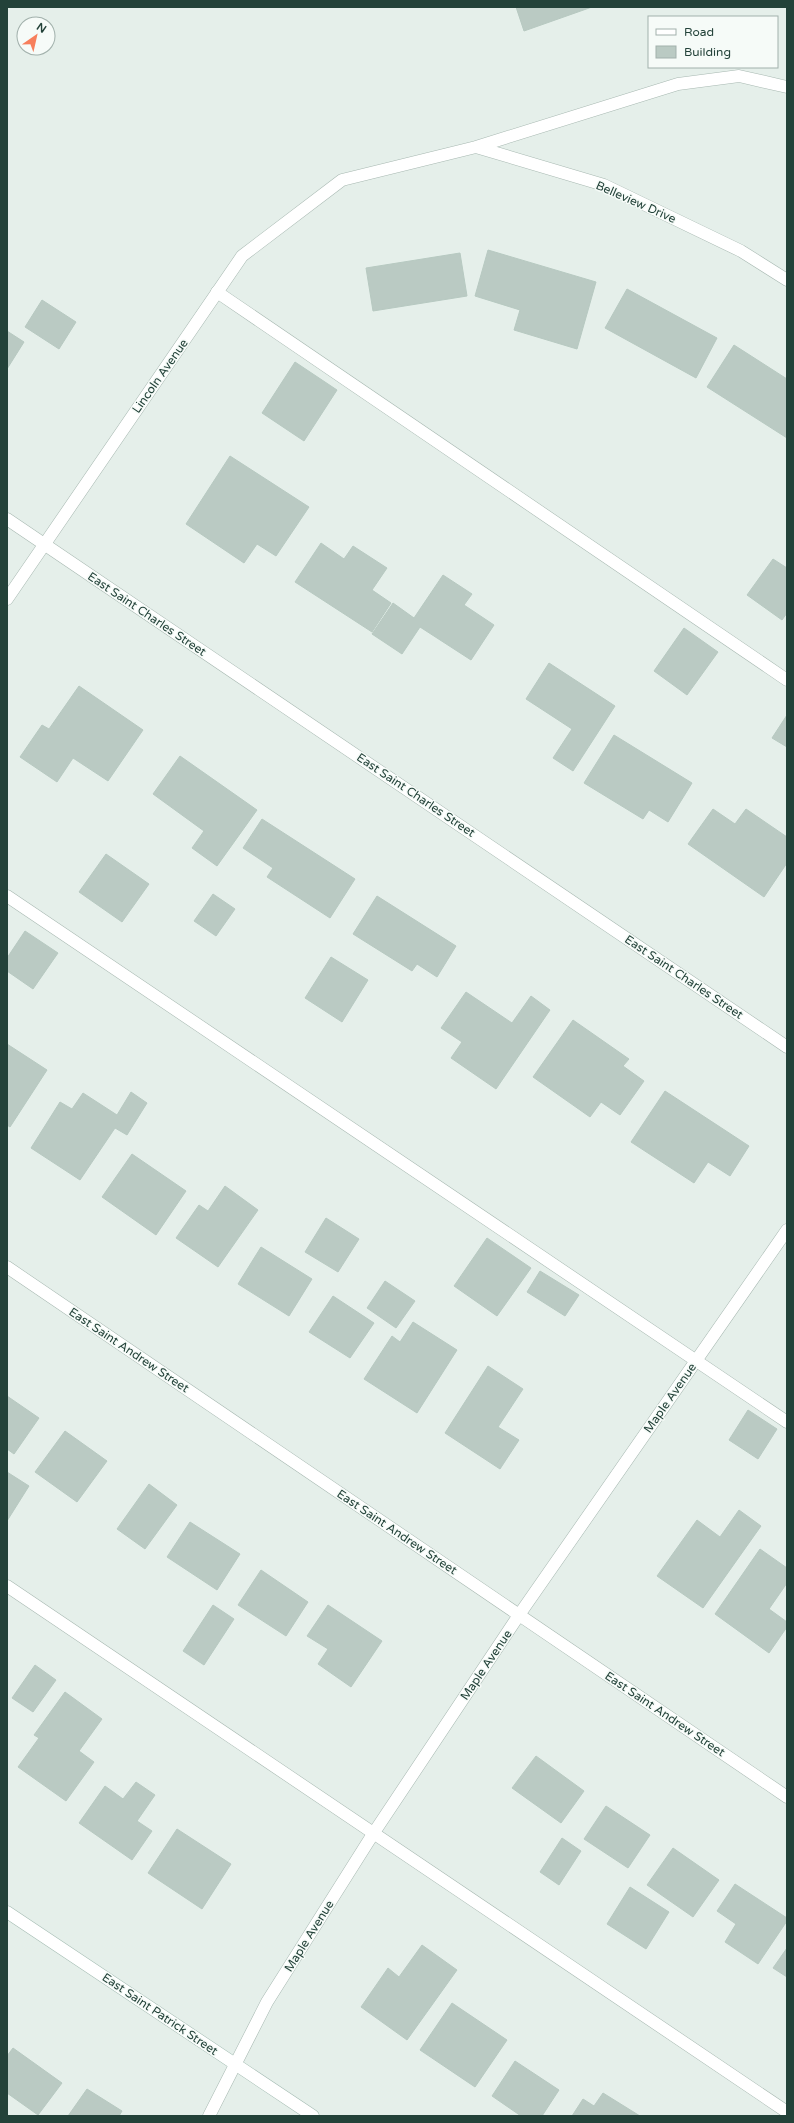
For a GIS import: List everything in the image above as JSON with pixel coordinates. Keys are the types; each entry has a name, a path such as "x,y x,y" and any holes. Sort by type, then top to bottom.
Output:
{"street":[{"path":"476,147 678,84 739,76 787,87"},
{"name":"Lincoln Avenue","path":"7,599 242,256 342,180 476,147"},
{"name":"Belleview Drive","path":"476,147 604,185 741,251 787,280"},
{"path":"217,292 787,680"},
{"name":"East Saint Charles Street","path":"7,519 787,1047"},
{"path":"7,896 787,1422"},
{"name":"Maple Avenue","path":"209,2116 234,2064 267,2002 373,1834 519,1615 787,1230"},
{"name":"East Saint Andrew Street","path":"7,1267 787,1797"},
{"path":"7,1586 787,2112"},
{"name":"East Saint Patrick Street","path":"7,1912 313,2116"}],"building":[{"path":"516,7 592,7 524,31"},
{"path":"488,250 596,282 577,349 514,330 520,310 475,296"},
{"path":"460,253 467,296 373,311 366,268"},
{"path":"627,289 717,338 696,378 605,328"},
{"path":"42,300 76,322 59,349 25,327"},
{"path":"7,331 24,342 7,369"},
{"path":"734,345 787,379 787,438 707,387"},
{"path":"295,362 337,390 304,441 262,413"},
{"path":"230,456 309,507 276,556 257,544 244,563 186,524"},
{"path":"321,543 344,559 353,546 387,568 372,590 391,603 372,632 295,582"},
{"path":"773,559 787,568 787,613 782,620 747,595"},
{"path":"443,575 472,594 464,605 494,625 471,660 420,627 402,654 372,634 393,603 414,618"},
{"path":"684,628 718,652 687,695 654,671"},
{"path":"549,663 615,706 573,771 553,758 572,729 526,699"},
{"path":"79,686 143,730 108,781 73,758 57,782 20,757 42,725 49,729"},
{"path":"787,715 787,747 772,738"},
{"path":"614,735 692,783 668,822 649,810 643,819 584,783"},
{"path":"180,756 257,810 217,866 192,848 204,831 153,794"},
{"path":"713,809 735,824 746,809 787,837 787,863 764,897 688,844"},
{"path":"262,819 355,879 330,918 267,877 273,868 243,848"},
{"path":"106,854 149,884 122,922 79,892"},
{"path":"213,894 235,909 216,936 194,921"},
{"path":"377,896 456,946 437,977 417,964 412,971 353,934"},
{"path":"25,931 58,953 33,989 7,971 7,958"},
{"path":"331,957 368,980 342,1022 305,998"},
{"path":"466,992 512,1023 531,996 550,1010 496,1089 451,1058 462,1042 441,1028"},
{"path":"573,1020 629,1059 623,1066 644,1081 620,1115 601,1102 590,1117 533,1077"},
{"path":"7,1044 47,1070 10,1127 7,1125"},
{"path":"665,1091 749,1146 730,1176 708,1162 694,1183 631,1142"},
{"path":"131,1092 147,1103 127,1135 115,1128 80,1180 31,1148 60,1102 72,1109 83,1093 117,1115"},
{"path":"132,1154 186,1191 156,1235 102,1197"},
{"path":"225,1186 258,1210 218,1267 176,1238 199,1205 208,1211"},
{"path":"326,1218 359,1239 338,1272 305,1252"},
{"path":"487,1238 531,1268 497,1316 454,1286"},
{"path":"261,1247 312,1279 289,1316 238,1284"},
{"path":"540,1271 579,1295 565,1316 527,1292"},
{"path":"385,1281 415,1301 396,1328 367,1308"},
{"path":"333,1296 374,1323 350,1358 309,1332"},
{"path":"413,1322 457,1350 417,1413 364,1379 392,1336 400,1342"},
{"path":"488,1366 523,1389 498,1427 519,1440 500,1469 445,1433"},
{"path":"7,1396 39,1418 14,1454 7,1449"},
{"path":"748,1410 777,1429 758,1459 729,1440"},
{"path":"65,1431 107,1461 77,1502 35,1472"},
{"path":"7,1472 29,1486 7,1521"},
{"path":"149,1484 177,1505 145,1549 117,1529"},
{"path":"739,1510 761,1526 703,1608 657,1576 697,1520 720,1537"},
{"path":"190,1522 240,1554 217,1590 167,1557"},
{"path":"760,1549 787,1568 787,1583 769,1609 787,1622 787,1627 769,1653 715,1614"},
{"path":"261,1570 308,1602 286,1636 238,1605"},
{"path":"213,1605 234,1619 204,1665 183,1651"},
{"path":"328,1605 382,1641 351,1687 318,1664 328,1649 307,1636"},
{"path":"35,1665 56,1680 33,1712 12,1698"},
{"path":"65,1692 102,1719 79,1751 94,1762 66,1801 18,1767 39,1738 34,1735"},
{"path":"536,1756 584,1791 561,1823 512,1788"},
{"path":"136,1782 155,1795 137,1821 152,1831 132,1860 79,1823 105,1786 123,1799"},
{"path":"606,1806 650,1835 628,1868 584,1839"},
{"path":"177,1829 231,1864 202,1909 148,1873"},
{"path":"562,1838 581,1851 559,1885 540,1872"},
{"path":"673,1848 719,1880 693,1917 647,1885"},
{"path":"735,1884 787,1918 787,1921 758,1964 725,1942 736,1924 717,1911"},
{"path":"630,1887 669,1912 646,1949 607,1924"},
{"path":"422,1945 457,1970 407,2040 361,2007 388,1968 399,1977"},
{"path":"787,1948 787,1977 773,1968"},
{"path":"452,2003 507,2040 475,2087 420,2050"},
{"path":"13,2048 62,2083 38,2115 7,2093 7,2056"},
{"path":"515,2061 559,2090 542,2116 521,2116 492,2096"},
{"path":"87,2089 122,2111 119,2116 68,2116"},
{"path":"603,2093 640,2116 572,2116 583,2099 594,2106"}]}
